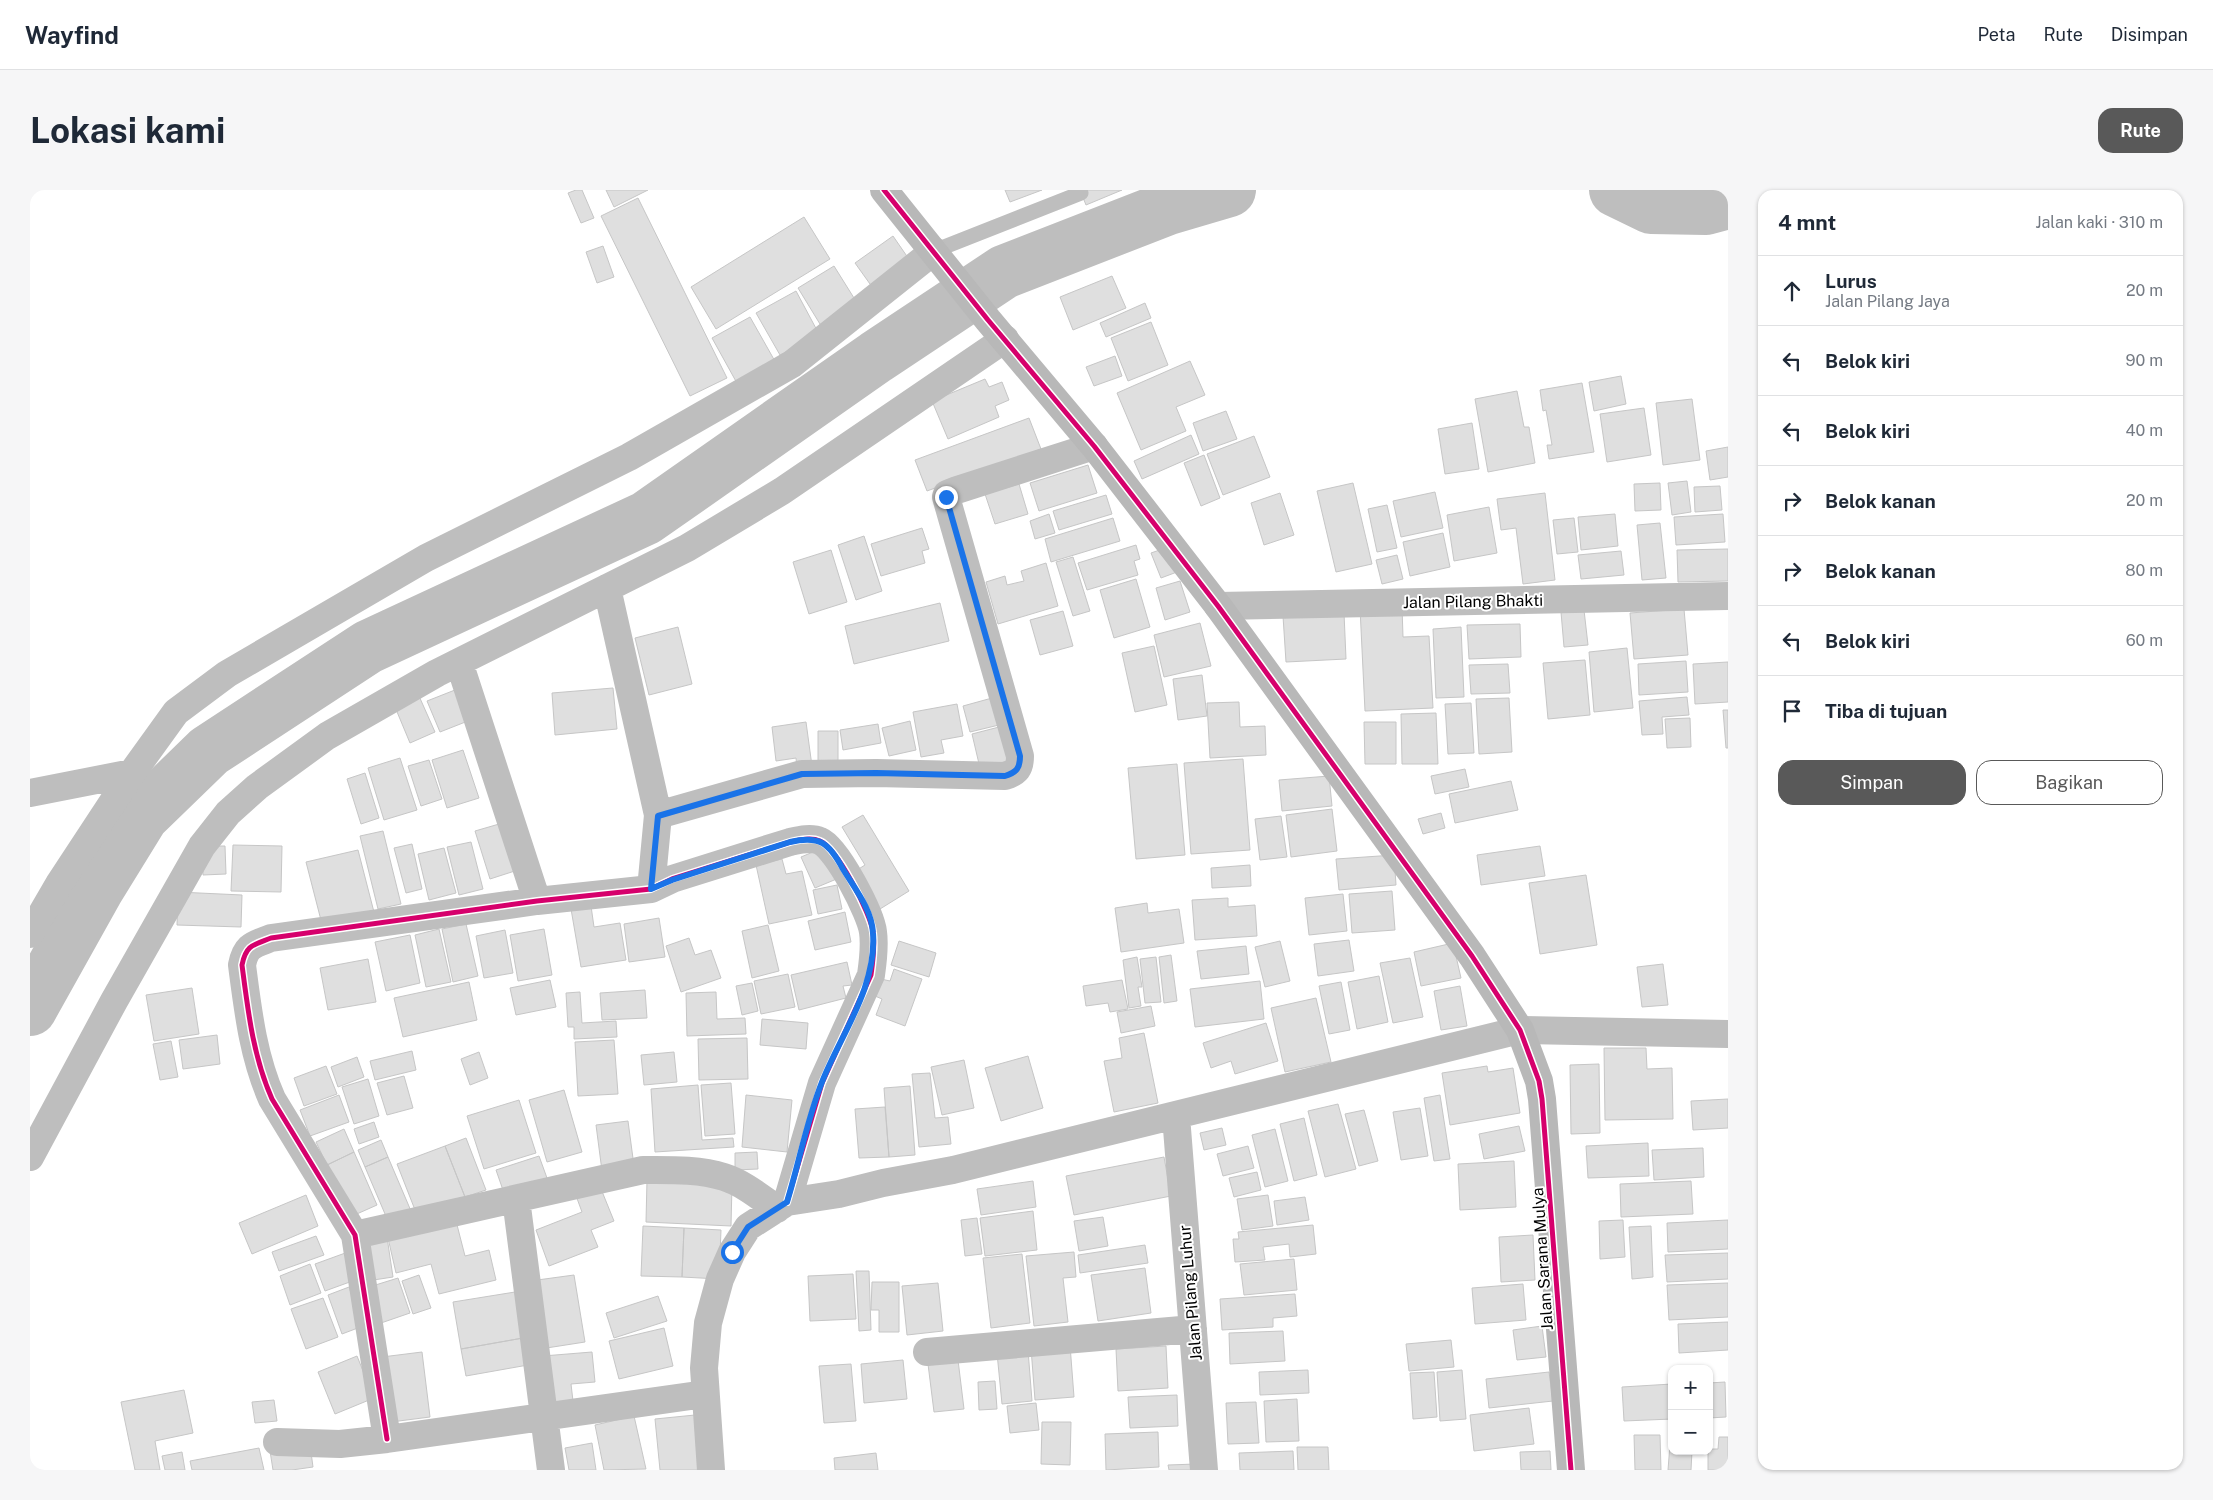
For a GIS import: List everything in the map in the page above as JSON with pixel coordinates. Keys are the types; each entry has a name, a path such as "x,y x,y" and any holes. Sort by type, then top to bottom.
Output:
{"street":[{"name":"Jalan Sarana Mulya","path":"884,190 996,329 1094,446 1218,606 1472,956 1524,1039 1539,1081 1542,1099 1571,1470"},
{"path":"30,934 59,884 132,773 176,712 227,674 426,558 629,457 792,364 940,259"},
{"path":"30,1157 114,1001 202,846 228,814 257,787 327,736 459,662 687,548 782,491 996,329"},
{"path":"658,816 802,774 876,773 1005,776 1018,770 1020,756 946,497 947,494 957,490 1094,446"},
{"path":"607,588 658,816 651,889"},
{"name":"Jalan Pilang Bhakti","path":"1218,606 1728,596"},
{"path":"459,662 537,901"},
{"path":"30,793 132,773"},
{"path":"387,1439 354,1235 272,1099 263,1080 254,1049 242,965 244,953 249,947 271,938 537,901 651,889 672,880 790,842 802,839 818,840 834,852 868,912 873,933 871,975 822,1083 782,1205"},
{"path":"711,1470 704,1368 708,1323 720,1279 732,1252 748,1227 782,1205 953,1170 1176,1116 1524,1039 1728,1034"},
{"name":"Jalan Pilang Luhur","path":"1176,1116 1204,1470"},
{"path":"354,1235 643,1170 668,1170 724,1177 782,1205"},
{"path":"516,1199 551,1470"},
{"path":"927,1352 1193,1329"},
{"path":"277,1442 340,1444 387,1439 705,1394"}],"lane":[{"path":"940,259 1081,193"}],"building":[{"path":"582,190 594,218 581,223 568,193"},
{"path":"606,190 648,190 614,207"},
{"path":"1005,190 1042,190 1010,202"},
{"path":"1080,190 1122,190 1086,205"},
{"path":"638,198 727,378 690,396 601,216"},
{"path":"804,217 830,259 716,329 691,287"},
{"path":"893,236 913,265 875,291 855,263"},
{"path":"603,246 614,277 597,283 586,252"},
{"path":"834,266 859,306 823,329 798,288"},
{"path":"1112,276 1126,308 1073,330 1060,297"},
{"path":"796,291 819,334 780,355 756,313"},
{"path":"1145,303 1151,318 1106,337 1100,323"},
{"path":"750,317 776,363 738,385 712,338"},
{"path":"1151,322 1168,365 1128,381 1111,338"},
{"path":"1115,356 1122,376 1094,386 1086,367"},
{"path":"1190,361 1205,395 1176,407 1186,431 1141,450 1117,393"},
{"path":"1621,376 1626,404 1594,411 1589,382"},
{"path":"985,379 989,387 1002,382 1009,400 995,406 999,417 948,439 932,401"},
{"path":"1582,383 1594,452 1549,459 1547,445 1552,445 1546,410 1543,411 1540,390"},
{"path":"1517,391 1524,427 1529,427 1535,463 1488,472 1475,399"},
{"path":"1692,399 1700,460 1663,465 1656,403"},
{"path":"1644,408 1651,455 1607,462 1600,414"},
{"path":"1226,411 1237,439 1203,451 1193,423"},
{"path":"1029,418 1041,449 927,491 915,460"},
{"path":"1472,423 1479,469 1445,474 1438,429"},
{"path":"1191,435 1199,454 1142,479 1134,461"},
{"path":"1254,436 1270,477 1223,495 1207,454"},
{"path":"1728,447 1728,477 1710,480 1706,451"},
{"path":"1204,455 1220,498 1201,506 1184,463"},
{"path":"1088,465 1097,493 1039,511 1030,483"},
{"path":"1687,481 1691,512 1672,515 1668,483"},
{"path":"1353,483 1372,564 1336,572 1317,491"},
{"path":"1660,483 1661,510 1635,511 1634,484"},
{"path":"1019,484 1028,514 995,524 985,494"},
{"path":"1720,486 1722,510 1695,512 1694,487"},
{"path":"1435,492 1443,528 1401,537 1393,501"},
{"path":"1280,493 1294,535 1264,545 1251,503"},
{"path":"1545,493 1555,580 1523,584 1516,528 1501,530 1497,499"},
{"path":"1106,495 1112,514 1059,530 1053,511"},
{"path":"1387,505 1397,548 1377,552 1368,509"},
{"path":"1489,507 1497,553 1454,561 1447,515"},
{"path":"1049,514 1055,533 1035,539 1030,521"},
{"path":"1615,514 1618,546 1581,550 1578,517"},
{"path":"1723,514 1725,542 1676,545 1674,517"},
{"path":"1113,518 1120,541 1051,562 1045,539"},
{"path":"1574,518 1578,552 1557,554 1553,520"},
{"path":"1660,523 1666,578 1642,580 1637,525"},
{"path":"922,528 929,549 922,551 925,563 881,576 871,544"},
{"path":"1443,533 1450,567 1410,576 1403,542"},
{"path":"864,536 882,591 856,600 838,545"},
{"path":"1136,545 1140,559 1134,561 1138,575 1087,590 1078,563"},
{"path":"1168,547 1177,572 1161,578 1151,553"},
{"path":"1728,549 1728,581 1678,582 1677,550"},
{"path":"831,550 847,602 809,614 793,562"},
{"path":"1621,551 1624,575 1581,579 1578,555"},
{"path":"1397,555 1403,579 1382,584 1376,560"},
{"path":"1073,557 1090,611 1073,616 1056,562"},
{"path":"1046,563 1058,606 998,624 986,582 1005,576 1007,585 1024,581 1021,571"},
{"path":"1136,579 1150,627 1114,638 1100,590"},
{"path":"1180,581 1190,612 1165,620 1156,588"},
{"path":"940,603 949,641 854,664 845,626"},
{"path":"1402,607 1403,637 1429,636 1433,708 1365,711 1360,608"},
{"path":"1684,609 1688,655 1634,659 1630,613"},
{"path":"1584,610 1588,645 1564,647 1561,612"},
{"path":"1063,611 1073,646 1040,655 1030,620"},
{"path":"1344,613 1346,659 1286,662 1283,616"},
{"path":"1200,623 1211,666 1164,677 1154,635"},
{"path":"1520,624 1521,657 1469,659 1467,625"},
{"path":"678,627 692,684 649,695 635,638"},
{"path":"1461,627 1464,697 1436,698 1433,629"},
{"path":"1154,646 1167,705 1135,712 1122,653"},
{"path":"1627,648 1633,708 1594,712 1589,652"},
{"path":"1585,660 1590,715 1548,719 1543,663"},
{"path":"1686,661 1688,692 1639,695 1638,664"},
{"path":"1728,662 1728,702 1695,704 1693,664"},
{"path":"1508,664 1510,693 1471,694 1469,665"},
{"path":"1202,675 1207,716 1178,720 1173,679"},
{"path":"460,688 473,719 440,732 427,701"},
{"path":"613,688 617,729 555,735 552,693"},
{"path":"419,696 435,732 410,743 395,707"},
{"path":"1687,697 1689,715 1662,717 1663,734 1642,735 1639,701"},
{"path":"992,698 999,725 970,732 963,706"},
{"path":"1509,698 1512,752 1479,754 1476,699"},
{"path":"1239,702 1240,727 1265,726 1266,755 1210,758 1207,703"},
{"path":"1471,703 1474,753 1448,754 1445,704"},
{"path":"957,704 963,736 941,740 944,753 921,757 913,712"},
{"path":"1723,710 1728,710 1728,748 1726,748"},
{"path":"1436,713 1438,764 1402,764 1401,714"},
{"path":"1690,718 1691,747 1667,748 1665,719"},
{"path":"910,721 916,750 889,756 882,728"},
{"path":"806,722 812,766 797,768 796,758 776,761 772,727"},
{"path":"1364,722 1396,722 1396,764 1365,764"},
{"path":"878,724 881,743 843,750 840,730"},
{"path":"999,727 1008,761 980,768 972,734"},
{"path":"818,731 838,731 838,761 818,761"},
{"path":"463,750 479,798 447,808 432,760"},
{"path":"400,758 417,810 384,820 368,768"},
{"path":"1243,759 1250,850 1191,854 1184,763"},
{"path":"429,760 442,799 421,806 408,766"},
{"path":"1177,764 1185,855 1136,859 1128,768"},
{"path":"1465,769 1469,787 1435,794 1431,776"},
{"path":"365,773 379,818 361,824 347,779"},
{"path":"1329,776 1332,806 1282,811 1279,780"},
{"path":"1511,781 1518,810 1455,823 1449,794"},
{"path":"1332,809 1337,851 1291,857 1286,815"},
{"path":"1441,813 1445,828 1423,834 1418,819"},
{"path":"863,815 909,891 880,909 857,870 865,865 842,827"},
{"path":"1281,816 1287,857 1260,860 1255,819"},
{"path":"506,822 521,869 490,879 475,831"},
{"path":"383,831 401,904 378,909 360,836"},
{"path":"471,842 483,889 459,895 447,847"},
{"path":"412,844 422,889 406,893 394,848"},
{"path":"233,845 282,846 281,892 231,891"},
{"path":"202,846 225,846 226,874 203,875"},
{"path":"1540,846 1545,876 1481,885 1477,855"},
{"path":"825,847 839,878 815,888 801,857"},
{"path":"444,848 456,893 429,900 418,854"},
{"path":"358,850 375,916 323,928 306,862"},
{"path":"1394,855 1396,885 1339,890 1336,859"},
{"path":"782,859 786,874 802,871 812,915 769,924 756,865"},
{"path":"1250,865 1251,886 1212,888 1211,868"},
{"path":"1586,875 1597,945 1540,954 1529,883"},
{"path":"837,885 842,909 818,914 813,890"},
{"path":"1392,891 1395,930 1352,933 1349,894"},
{"path":"178,892 242,895 241,927 177,925"},
{"path":"1343,894 1347,931 1309,935 1305,898"},
{"path":"1228,898 1228,907 1255,905 1257,936 1195,940 1192,900"},
{"path":"1147,903 1148,913 1179,909 1184,943 1121,952 1115,908"},
{"path":"591,906 594,927 620,923 626,960 581,967 571,909"},
{"path":"845,912 851,942 815,950 808,921"},
{"path":"659,918 665,957 629,962 624,924"},
{"path":"466,924 478,976 453,982 442,929"},
{"path":"768,925 779,971 752,978 742,931"},
{"path":"439,929 451,982 426,987 415,935"},
{"path":"544,929 552,975 518,981 510,935"},
{"path":"505,930 513,973 484,978 476,936"},
{"path":"410,935 420,983 386,991 375,942"},
{"path":"689,938 695,955 711,950 721,978 681,992 666,946"},
{"path":"1349,940 1354,971 1318,976 1314,944"},
{"path":"899,941 936,953 929,977 891,965"},
{"path":"1280,941 1290,981 1265,987 1255,947"},
{"path":"1453,943 1461,978 1421,986 1414,952"},
{"path":"1246,946 1249,974 1201,979 1197,951"},
{"path":"1171,955 1177,1001 1164,1003 1159,957"},
{"path":"1137,957 1142,987 1138,987 1141,1006 1129,1008 1123,960"},
{"path":"1156,957 1161,1002 1145,1003 1140,959"},
{"path":"1410,958 1423,1017 1393,1023 1380,963"},
{"path":"368,959 376,1002 328,1010 320,968"},
{"path":"847,962 852,985 843,986 846,998 799,1010 791,975"},
{"path":"1663,964 1668,1005 1642,1007 1637,967"},
{"path":"894,969 922,979 905,1026 876,1015 882,999 875,996 881,979 890,981"},
{"path":"788,974 795,1007 761,1014 754,981"},
{"path":"1379,976 1388,1022 1357,1029 1348,982"},
{"path":"550,980 556,1007 516,1015 510,988"},
{"path":"1122,980 1128,1009 1110,1012 1108,1003 1086,1006 1083,986"},
{"path":"1260,981 1264,1019 1195,1027 1190,989"},
{"path":"469,982 477,1020 403,1037 394,998"},
{"path":"1341,982 1350,1030 1329,1034 1319,986"},
{"path":"752,983 758,1011 742,1015 736,986"},
{"path":"1460,986 1467,1026 1441,1030 1434,991"},
{"path":"192,988 199,1034 154,1041 146,995"},
{"path":"645,990 647,1018 602,1020 600,993"},
{"path":"580,992 582,1023 616,1021 617,1037 574,1039 574,1027 568,1027 566,993"},
{"path":"716,992 717,1019 745,1018 746,1034 687,1036 686,993"},
{"path":"1316,998 1331,1062 1285,1072 1271,1008"},
{"path":"1151,1006 1155,1026 1121,1033 1117,1012"},
{"path":"762,1019 808,1023 806,1049 760,1045"},
{"path":"1266,1023 1278,1061 1235,1074 1231,1061 1211,1068 1203,1043"},
{"path":"1144,1033 1158,1103 1114,1112 1104,1061 1122,1058 1119,1038"},
{"path":"217,1035 220,1064 183,1069 179,1040"},
{"path":"747,1038 748,1079 699,1080 698,1039"},
{"path":"614,1040 618,1094 578,1096 575,1042"},
{"path":"171,1041 178,1077 160,1080 153,1044"},
{"path":"1604,1048 1646,1048 1647,1069 1672,1068 1673,1119 1605,1120"},
{"path":"412,1051 416,1070 375,1080 370,1061"},
{"path":"479,1052 488,1078 470,1085 461,1059"},
{"path":"674,1052 677,1082 644,1085 641,1055"},
{"path":"1028,1056 1043,1108 1001,1121 985,1068"},
{"path":"357,1057 364,1077 338,1087 331,1067"},
{"path":"964,1060 974,1108 942,1115 931,1067"},
{"path":"1599,1064 1600,1133 1571,1134 1570,1065"},
{"path":"326,1066 337,1094 304,1106 294,1078"},
{"path":"1487,1066 1488,1072 1513,1068 1520,1113 1450,1125 1442,1073"},
{"path":"930,1073 935,1118 948,1117 951,1144 919,1147 912,1074"},
{"path":"404,1076 413,1108 387,1115 377,1083"},
{"path":"368,1079 379,1116 354,1124 342,1087"},
{"path":"731,1083 735,1134 705,1136 701,1085"},
{"path":"698,1085 702,1140 733,1138 734,1147 655,1152 651,1089"},
{"path":"910,1086 915,1155 889,1157 884,1088"},
{"path":"564,1090 582,1152 547,1162 529,1100"},
{"path":"339,1095 349,1122 310,1136 300,1110"},
{"path":"746,1095 792,1100 787,1152 742,1147"},
{"path":"1440,1095 1450,1159 1434,1161 1424,1098"},
{"path":"1728,1099 1728,1128 1693,1130 1691,1101"},
{"path":"519,1100 536,1153 484,1169 467,1116"},
{"path":"1338,1104 1356,1169 1325,1177 1308,1111"},
{"path":"885,1107 889,1157 859,1158 855,1109"},
{"path":"1420,1108 1428,1156 1401,1160 1393,1112"},
{"path":"1364,1110 1378,1161 1359,1166 1345,1114"},
{"path":"1304,1118 1317,1175 1294,1181 1280,1124"},
{"path":"628,1121 634,1166 602,1171 596,1125"},
{"path":"374,1122 379,1137 359,1144 354,1129"},
{"path":"1519,1126 1525,1151 1484,1159 1479,1134"},
{"path":"1222,1128 1226,1145 1204,1150 1200,1133"},
{"path":"344,1129 354,1152 327,1165 316,1142"},
{"path":"1275,1129 1288,1181 1265,1187 1252,1135"},
{"path":"466,1138 486,1190 465,1197 445,1146"},
{"path":"381,1140 388,1157 365,1167 358,1150"},
{"path":"1648,1143 1649,1176 1588,1178 1586,1146"},
{"path":"445,1146 465,1197 417,1215 397,1164"},
{"path":"1248,1146 1254,1168 1223,1176 1217,1154"},
{"path":"1703,1148 1704,1177 1654,1180 1652,1150"},
{"path":"354,1152 377,1205 350,1217 327,1165"},
{"path":"757,1152 758,1169 735,1170 735,1153"},
{"path":"539,1156 547,1178 504,1193 496,1170"},
{"path":"388,1157 411,1211 388,1221 365,1167"},
{"path":"1164,1157 1171,1196 1074,1215 1066,1176"},
{"path":"1514,1161 1516,1207 1460,1210 1458,1164"},
{"path":"1257,1172 1261,1190 1234,1197 1229,1178"},
{"path":"647,1180 732,1184 731,1226 646,1222"},
{"path":"1033,1181 1036,1207 981,1215 977,1189"},
{"path":"1691,1181 1693,1214 1621,1217 1620,1184"},
{"path":"599,1184 614,1221 591,1230 598,1247 549,1266 536,1230 582,1212 575,1193"},
{"path":"306,1195 318,1226 252,1254 239,1223"},
{"path":"1268,1195 1273,1226 1242,1230 1237,1199"},
{"path":"1305,1197 1309,1220 1277,1225 1274,1201"},
{"path":"1033,1211 1037,1250 985,1256 980,1218"},
{"path":"1103,1217 1108,1246 1079,1251 1074,1221"},
{"path":"977,1218 982,1254 965,1256 961,1220"},
{"path":"1623,1220 1625,1257 1600,1259 1599,1221"},
{"path":"1728,1220 1728,1249 1668,1252 1667,1223"},
{"path":"456,1221 465,1256 489,1250 496,1280 439,1294 431,1264 396,1273 388,1238"},
{"path":"1313,1225 1316,1254 1290,1257 1289,1244 1263,1247 1265,1260 1235,1262 1233,1239 1239,1239 1238,1232"},
{"path":"643,1226 684,1228 682,1277 641,1276"},
{"path":"1651,1226 1653,1277 1632,1279 1629,1227"},
{"path":"684,1228 721,1230 719,1279 682,1277"},
{"path":"1533,1235 1535,1280 1501,1282 1499,1237"},
{"path":"316,1236 324,1255 279,1271 272,1252"},
{"path":"387,1237 393,1277 367,1281 361,1241"},
{"path":"1145,1245 1148,1263 1080,1273 1078,1255"},
{"path":"348,1252 358,1279 325,1291 315,1264"},
{"path":"1074,1252 1076,1277 1063,1278 1068,1322 1034,1326 1026,1256"},
{"path":"1728,1253 1728,1279 1667,1282 1665,1255"},
{"path":"1022,1254 1030,1323 991,1328 983,1258"},
{"path":"1294,1259 1297,1290 1244,1295 1240,1264"},
{"path":"310,1264 321,1293 290,1305 280,1276"},
{"path":"1145,1268 1151,1313 1098,1321 1091,1275"},
{"path":"856,1271 869,1271 871,1330 859,1331"},
{"path":"853,1274 856,1319 810,1321 808,1276"},
{"path":"419,1275 431,1308 413,1314 402,1281"},
{"path":"574,1275 585,1342 540,1349 530,1281"},
{"path":"398,1278 410,1313 381,1323 369,1287"},
{"path":"872,1282 899,1282 899,1332 879,1332 879,1310 871,1310"},
{"path":"938,1283 943,1331 907,1335 902,1286"},
{"path":"1728,1283 1728,1317 1669,1320 1667,1285"},
{"path":"1523,1284 1526,1320 1475,1324 1472,1288"},
{"path":"349,1287 363,1326 342,1334 328,1295"},
{"path":"515,1292 523,1338 461,1349 453,1302"},
{"path":"1295,1294 1297,1316 1273,1318 1273,1327 1222,1330 1220,1299"},
{"path":"658,1296 667,1321 614,1338 606,1313"},
{"path":"323,1298 338,1337 306,1349 291,1309"},
{"path":"1728,1322 1728,1350 1679,1353 1678,1324"},
{"path":"1542,1326 1546,1357 1517,1360 1513,1330"},
{"path":"664,1328 673,1366 619,1379 609,1341"},
{"path":"1283,1331 1285,1361 1230,1364 1229,1333"},
{"path":"523,1338 528,1365 466,1376 461,1349"},
{"path":"1451,1340 1454,1367 1409,1371 1406,1344"},
{"path":"1070,1345 1074,1397 1035,1400 1031,1348"},
{"path":"1166,1346 1168,1388 1118,1391 1116,1349"},
{"path":"1028,1350 1032,1401 1002,1404 997,1353"},
{"path":"422,1352 430,1417 391,1422 382,1357"},
{"path":"592,1352 595,1382 571,1384 573,1401 547,1403 543,1356"},
{"path":"357,1356 374,1398 335,1414 318,1372"},
{"path":"903,1360 907,1399 864,1403 861,1364"},
{"path":"958,1360 964,1409 934,1412 928,1364"},
{"path":"851,1364 856,1421 824,1423 819,1366"},
{"path":"1308,1370 1309,1393 1260,1395 1259,1372"},
{"path":"1462,1370 1466,1419 1440,1421 1437,1372"},
{"path":"1434,1372 1437,1417 1413,1419 1410,1373"},
{"path":"1549,1372 1553,1401 1489,1408 1486,1379"},
{"path":"995,1381 997,1409 979,1410 978,1382"},
{"path":"1725,1382 1726,1417 1713,1418 1713,1383"},
{"path":"1668,1384 1668,1419 1624,1421 1622,1387"},
{"path":"184,1390 193,1433 155,1441 160,1470 135,1470 121,1402"},
{"path":"1177,1395 1178,1426 1130,1428 1128,1397"},
{"path":"1297,1399 1299,1441 1266,1442 1264,1401"},
{"path":"274,1400 277,1421 255,1423 252,1402"},
{"path":"1256,1402 1259,1443 1228,1444 1226,1403"},
{"path":"1036,1403 1039,1430 1010,1433 1007,1406"},
{"path":"1529,1408 1534,1444 1474,1451 1470,1415"},
{"path":"695,1415 700,1470 660,1470 655,1419"},
{"path":"634,1416 646,1469 604,1470 595,1425"},
{"path":"1042,1422 1071,1422 1070,1465 1041,1464"},
{"path":"1158,1432 1159,1467 1106,1470 1105,1434"},
{"path":"1634,1435 1660,1435 1661,1470 1635,1470"},
{"path":"1719,1437 1728,1437 1728,1470 1708,1470 1708,1455 1713,1455 1713,1449 1718,1449"},
{"path":"592,1443 596,1470 569,1470 565,1448"},
{"path":"310,1445 313,1467 273,1470 270,1451"},
{"path":"1297,1447 1328,1447 1329,1470 1298,1470"},
{"path":"259,1448 264,1470 192,1470 190,1461"},
{"path":"1293,1451 1294,1470 1240,1470 1239,1453"},
{"path":"1550,1451 1551,1470 1521,1470 1520,1452"},
{"path":"182,1452 185,1470 165,1470 162,1456"},
{"path":"876,1453 878,1470 835,1470 834,1458"},
{"path":"1669,1455 1692,1455 1691,1470 1668,1470"},
{"path":"1196,1464 1196,1470 1169,1470 1168,1465"}],"waterway":[{"path":"30,1009 97,889 142,816 209,751 368,647 646,518 876,357 1004,272 1168,208 1229,190"},
{"path":"1616,190 1651,207 1706,208 1728,202"}],"cycle path":[{"path":"884,190 988,320 1094,446 1218,606 1472,956 1520,1030 1539,1081 1542,1099 1571,1470"},
{"path":"387,1439 355,1235 272,1099 260,1066 252,1033 242,965 246,953 255,944 271,938 537,901 651,889 672,879 790,842 809,839 820,841 827,846 844,868 860,897 873,932 873,959 871,975 822,1083 787,1202"}],"route":[{"path":"732,1252 748,1227 787,1202 822,1083 871,975 873,933 868,912 834,852 818,840 802,839 790,842 672,880 651,889 658,816 802,774 876,773 1005,776 1013,774 1018,770 1020,756 946,497"}]}
